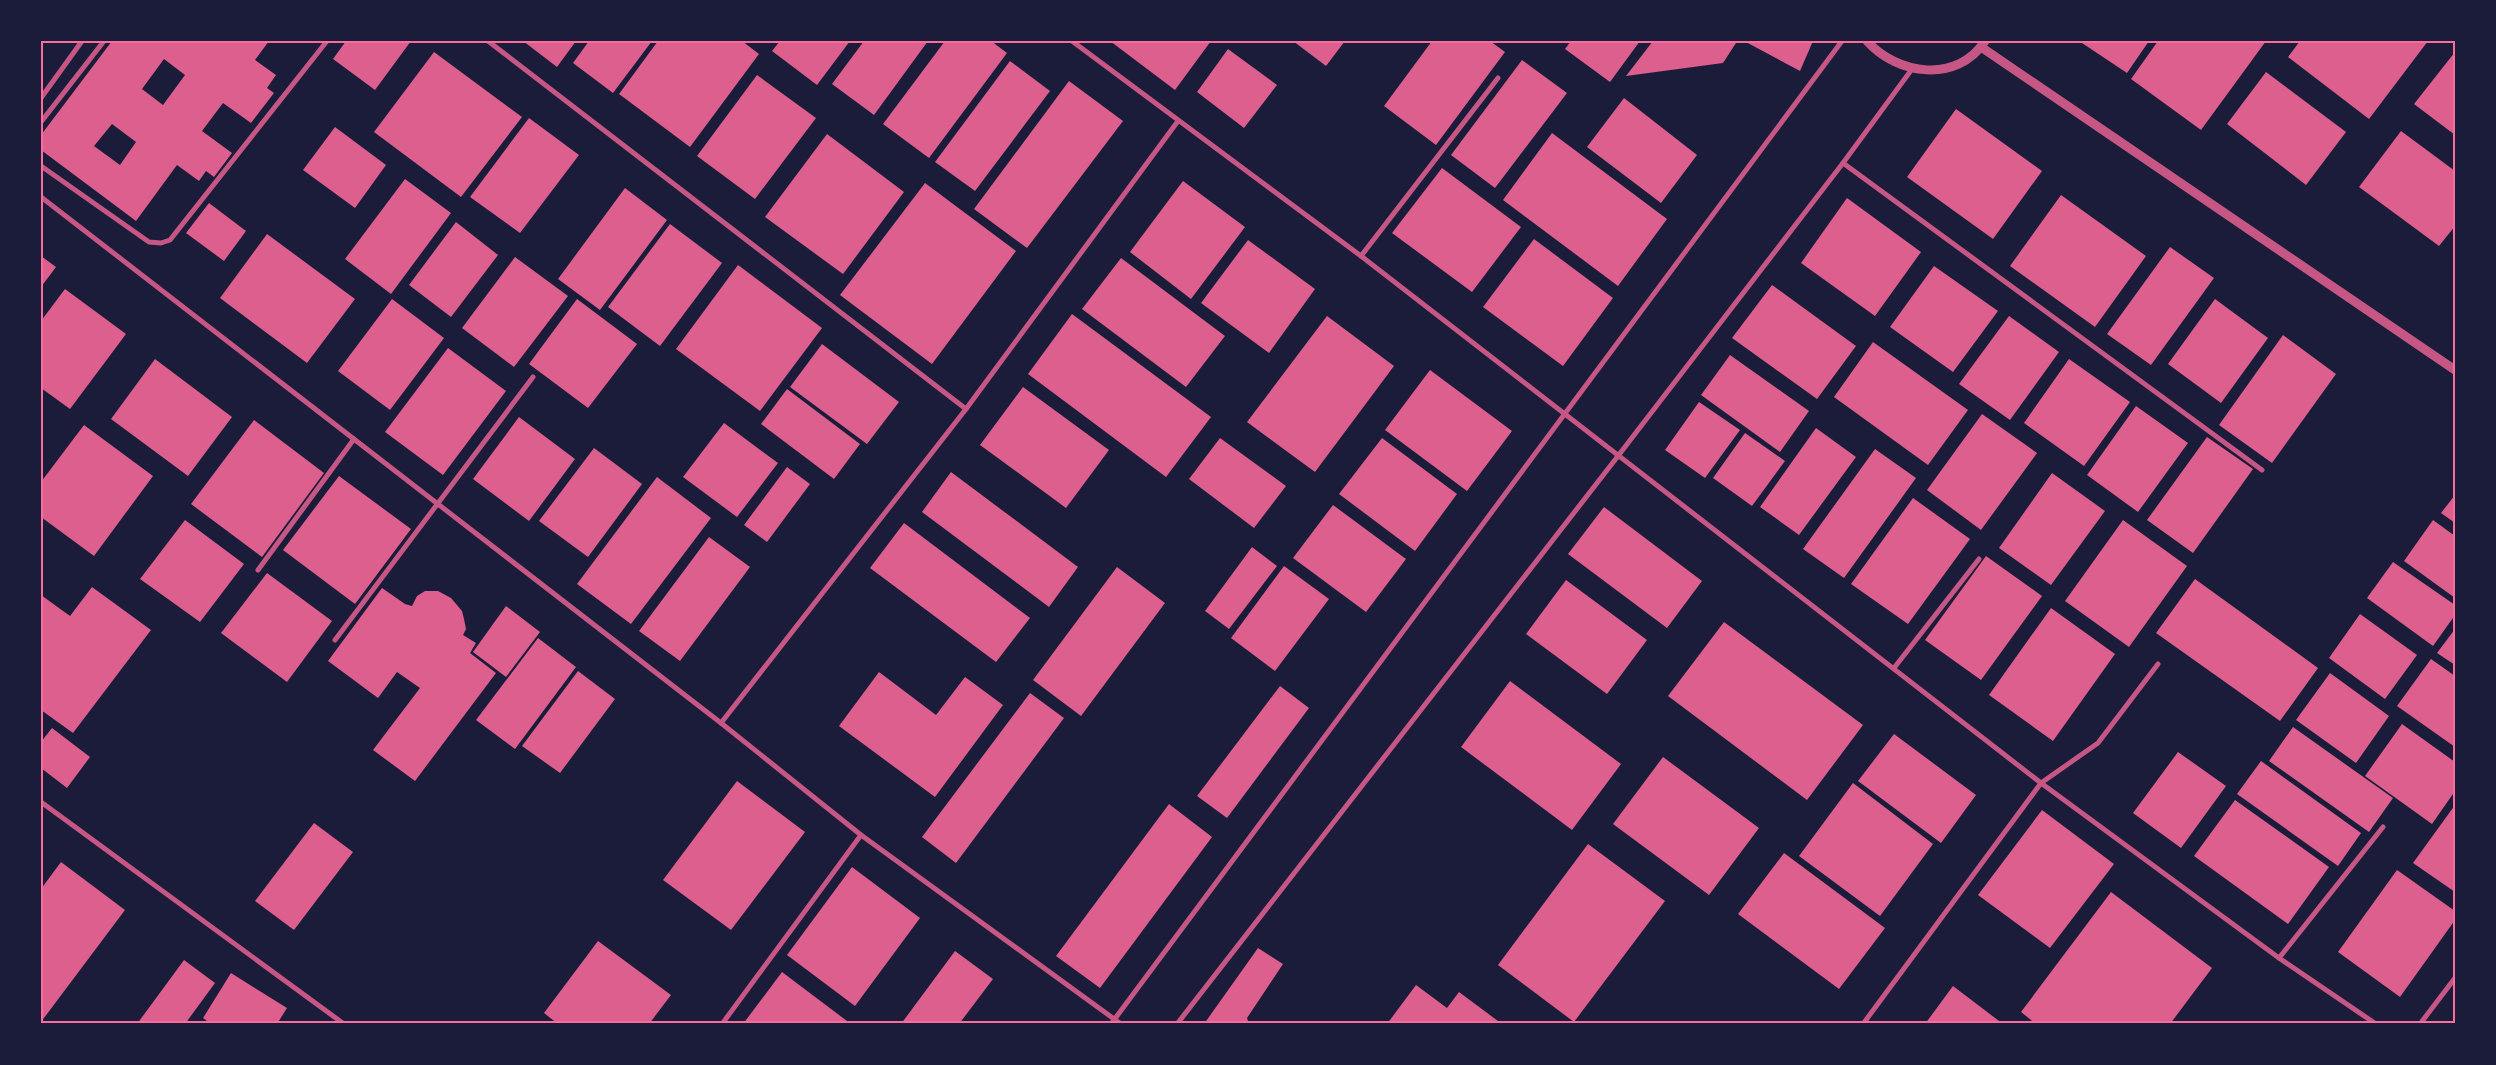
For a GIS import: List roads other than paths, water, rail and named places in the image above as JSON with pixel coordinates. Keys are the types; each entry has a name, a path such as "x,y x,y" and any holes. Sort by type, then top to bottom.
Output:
{"street":[{"path":"41,98 82,41"},
{"path":"41,122 104,41"},
{"path":"41,166 149,242 161,244 170,240 327,41"},
{"path":"488,41 966,409"},
{"path":"1072,41 1361,256 2041,783 2279,958 2376,1024"},
{"path":"1113,1021 1566,416 1842,41"},
{"path":"1867,41 1881,55 1902,66 1944,69 1964,61 1983,44 2455,370"},
{"path":"1177,1024 1844,163 1912,68"},
{"path":"1361,256 1498,78"},
{"path":"721,723 966,409 1178,121"},
{"path":"1844,163 2262,470"},
{"path":"41,197 721,723 861,835 1113,1021 1121,1024"},
{"path":"334,640 439,505 472,456 533,377"},
{"path":"258,570 354,439"},
{"path":"1894,668 1979,559"},
{"path":"1863,1024 2041,783 2083,756 2098,743 2158,664"},
{"path":"41,802 344,1024"},
{"path":"2279,958 2383,827"},
{"path":"722,1024 861,835"},
{"path":"2420,1024 2455,978"}]}
